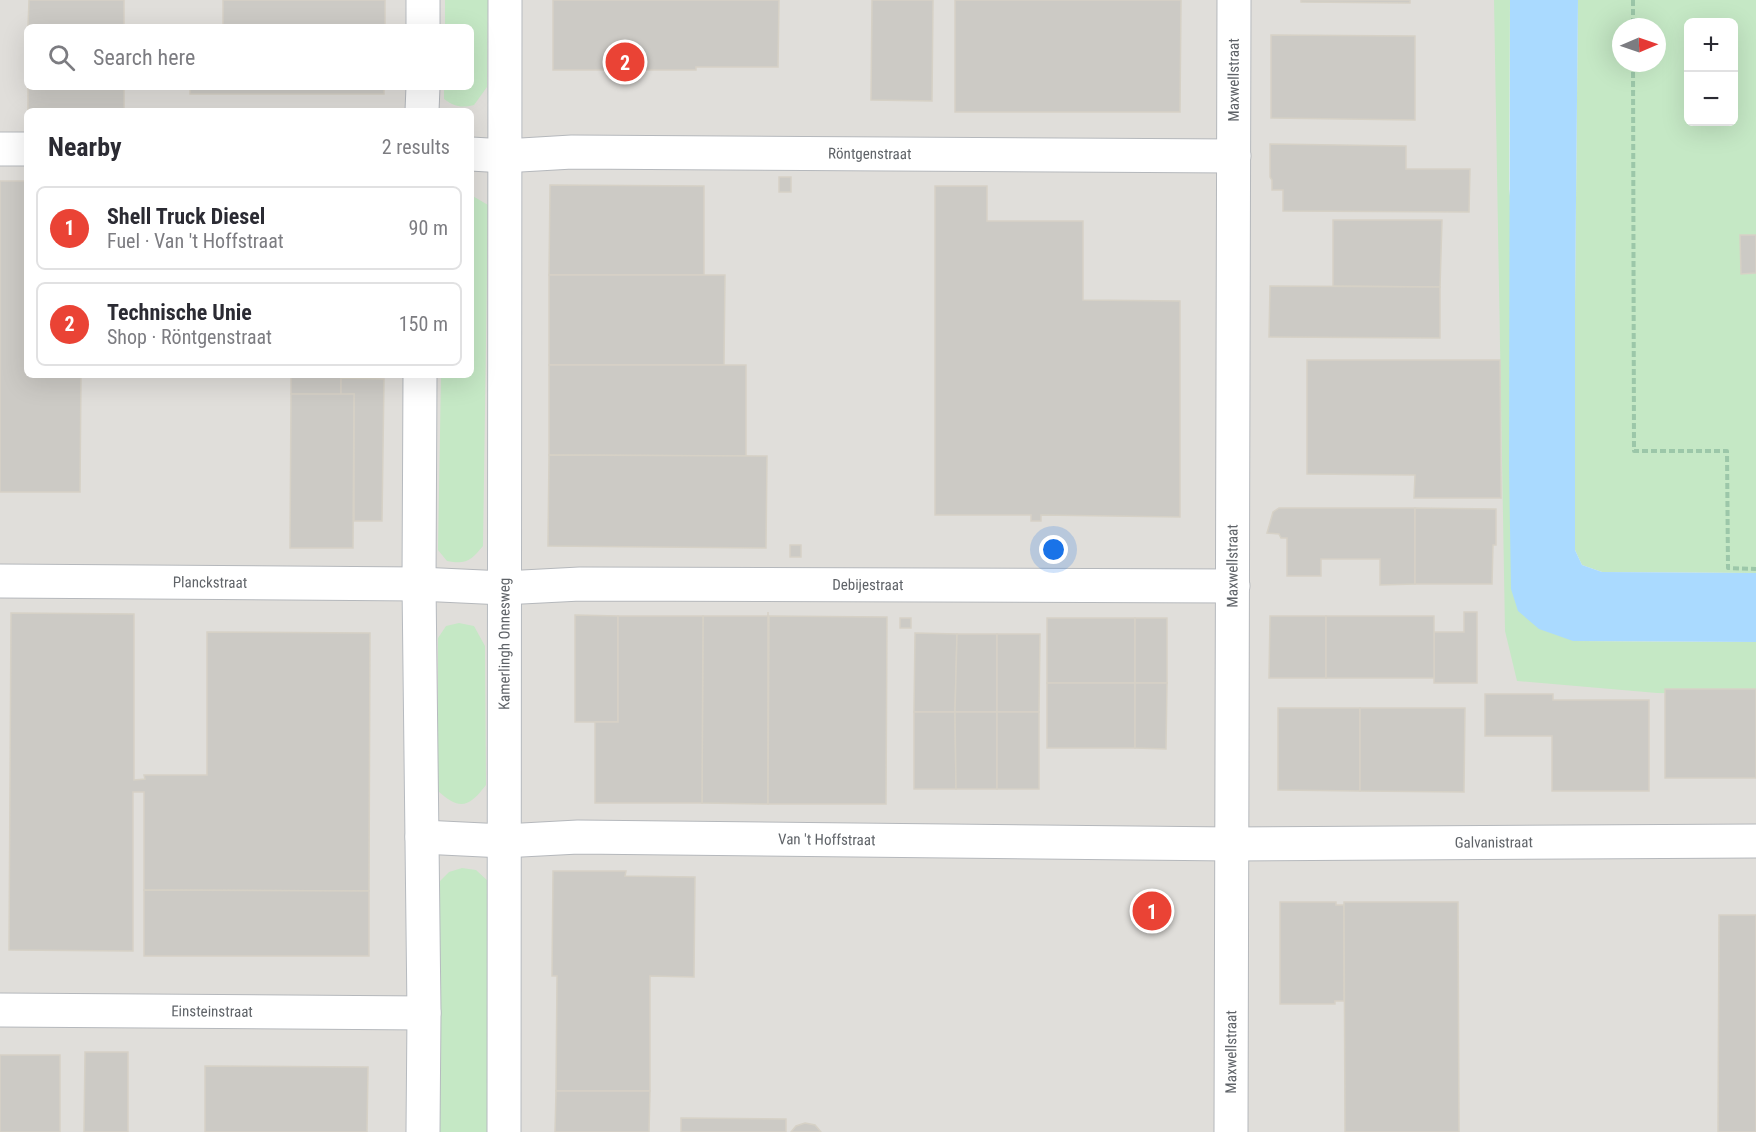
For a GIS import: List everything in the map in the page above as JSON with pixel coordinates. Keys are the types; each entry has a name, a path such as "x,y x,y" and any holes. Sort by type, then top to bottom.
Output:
{"street":[{"path":"423,0 423,24"},
{"name":"Kamerlingh Onnesweg","path":"504,1132 505,0"},
{"name":"Maxwellstraat","path":"1231,1132 1233,0"},
{"path":"422,108 423,90"},
{"path":"0,149 24,149"},
{"name":"Röntgenstraat","path":"505,156 584,152 1234,156"},
{"path":"474,154 505,156"},
{"path":"420,378 419,584 424,1013 423,1132"},
{"name":"Planckstraat","path":"0,581 419,584 504,588"},
{"name":"Debijestraat","path":"504,588 580,584 1233,586"},
{"name":"Van 't Hoffstraat","path":"422,837 504,840 578,837 1231,844"},
{"name":"Galvanistraat","path":"1231,844 1756,841"},
{"name":"Einsteinstraat","path":"0,1010 424,1013"}],"path":[{"path":"1633,0 1633,18"},
{"path":"1633,72 1634,451 1726,451 1728,568 1756,569"}],"shaded area":[{"path":"0,0 1501,0 1521,662 1756,668 1756,1132 0,1132"}],"green space":[{"path":"445,0 488,0 487,87 474,105 452,104 444,99 444,90 474,90 474,24 445,24"},
{"path":"1494,0 1510,0 1509,189 1573,641 1756,642 1756,695 1657,693 1517,681 1505,631"},
{"path":"1578,0 1756,0 1756,573 1602,572 1582,565 1575,550"},
{"path":"474,197 488,205 483,546 472,558 464,562 447,561 438,550 441,378 474,378"},
{"path":"459,623 474,626 485,646 486,785 474,798 464,804 452,802 438,791 438,638 446,626"},
{"path":"462,868 476,870 489,882 492,1132 438,1132 438,883 449,872"}],"water":[{"path":"1510,0 1578,0 1575,550 1582,565 1602,572 1756,573 1756,642 1573,641 1539,629 1518,611 1511,589 1509,466"}],"building":[{"path":"29,0 124,0 124,24 28,24"},
{"path":"223,0 385,0 385,24 223,24"},
{"path":"553,0 779,0 778,67 696,67 696,70 553,70"},
{"path":"872,0 933,0 932,101 871,100"},
{"path":"955,0 1181,0 1180,112 955,112"},
{"path":"1301,0 1410,0 1410,3 1301,2"},
{"path":"1271,35 1415,36 1415,120 1271,118"},
{"path":"28,90 124,90 124,108 28,108"},
{"path":"190,90 384,90 384,94 190,94"},
{"path":"1270,144 1406,146 1406,169 1470,169 1469,212 1283,211 1283,190 1272,190"},
{"path":"779,177 791,177 791,192 779,192"},
{"path":"0,181 24,181 24,378 81,378 80,492 0,492"},
{"path":"550,185 704,186 704,275 549,275"},
{"path":"935,186 987,186 987,221 1083,221 1083,300 1180,301 1180,517 1041,515 1041,521 1031,521 1031,515 935,515"},
{"path":"1333,220 1442,220 1440,287 1333,286"},
{"path":"1740,235 1756,235 1756,273 1741,274"},
{"path":"549,275 725,275 724,365 549,365"},
{"path":"1270,286 1440,287 1440,338 1269,337"},
{"path":"1307,360 1500,360 1501,498 1414,498 1415,475 1307,474"},
{"path":"549,365 746,365 746,456 549,455"},
{"path":"291,378 341,378 341,395 291,394"},
{"path":"341,378 384,379 382,521 354,521 354,394 341,395"},
{"path":"291,394 354,394 353,548 290,548"},
{"path":"549,455 767,456 766,548 548,546"},
{"path":"1279,508 1415,508 1415,584 1380,585 1380,559 1321,559 1321,576 1287,576 1287,538 1281,538 1279,534 1267,533 1273,512"},
{"path":"1415,508 1496,509 1496,545 1493,545 1492,584 1415,584"},
{"path":"790,545 801,545 801,557 790,557"},
{"path":"1464,612 1477,612 1477,683 1434,683 1434,632 1464,632"},
{"path":"11,613 134,614 134,780 145,779 144,775 207,775 207,632 370,633 369,891 144,890 144,792 133,792 133,951 9,950"},
{"path":"575,615 618,616 618,722 575,722"},
{"path":"618,616 703,616 702,803 595,803 595,722 618,722"},
{"path":"703,616 768,616 768,804 702,803"},
{"path":"769,616 887,617 886,804 768,804"},
{"path":"1270,616 1326,616 1326,678 1269,678"},
{"path":"1326,616 1434,616 1434,678 1326,678"},
{"path":"900,618 911,618 911,628 900,628"},
{"path":"1047,618 1135,618 1135,683 1047,683"},
{"path":"1135,618 1167,618 1167,683 1135,683"},
{"path":"915,633 957,634 955,712 914,712"},
{"path":"957,634 997,634 997,712 955,712"},
{"path":"997,634 1040,634 1039,712 997,712"},
{"path":"1047,683 1135,683 1135,748 1047,748"},
{"path":"1135,683 1167,683 1166,749 1135,748"},
{"path":"1665,689 1756,689 1756,778 1665,778"},
{"path":"1485,694 1553,694 1553,700 1649,700 1649,791 1552,791 1552,736 1485,736"},
{"path":"1278,708 1360,708 1360,791 1278,790"},
{"path":"1360,708 1465,708 1464,792 1360,791"},
{"path":"914,712 955,712 956,789 914,789"},
{"path":"955,712 997,712 997,789 956,789"},
{"path":"997,712 1039,712 1039,789 997,789"},
{"path":"553,871 626,871 625,876 695,877 694,977 650,976 650,1091 556,1091 557,976 552,976"},
{"path":"144,890 369,891 369,956 144,956"},
{"path":"1280,902 1336,902 1336,905 1344,905 1344,1001 1335,1001 1335,1004 1280,1004"},
{"path":"1344,902 1458,902 1459,1132 1345,1132"},
{"path":"1719,915 1756,915 1756,1132 1718,1132"},
{"path":"85,1052 128,1052 128,1132 84,1132"},
{"path":"0,1055 60,1055 60,1132 0,1132"},
{"path":"205,1066 368,1067 367,1132 205,1132"},
{"path":"556,1091 650,1091 649,1132 555,1132"},
{"path":"681,1118 786,1119 786,1132 681,1132"},
{"path":"805,1123 815,1125 821,1132 791,1132 796,1126"}],"place":[{"name":"Technische Unie","path":"625,62"},
{"name":"Shell Truck Diesel","path":"1152,911"}]}
